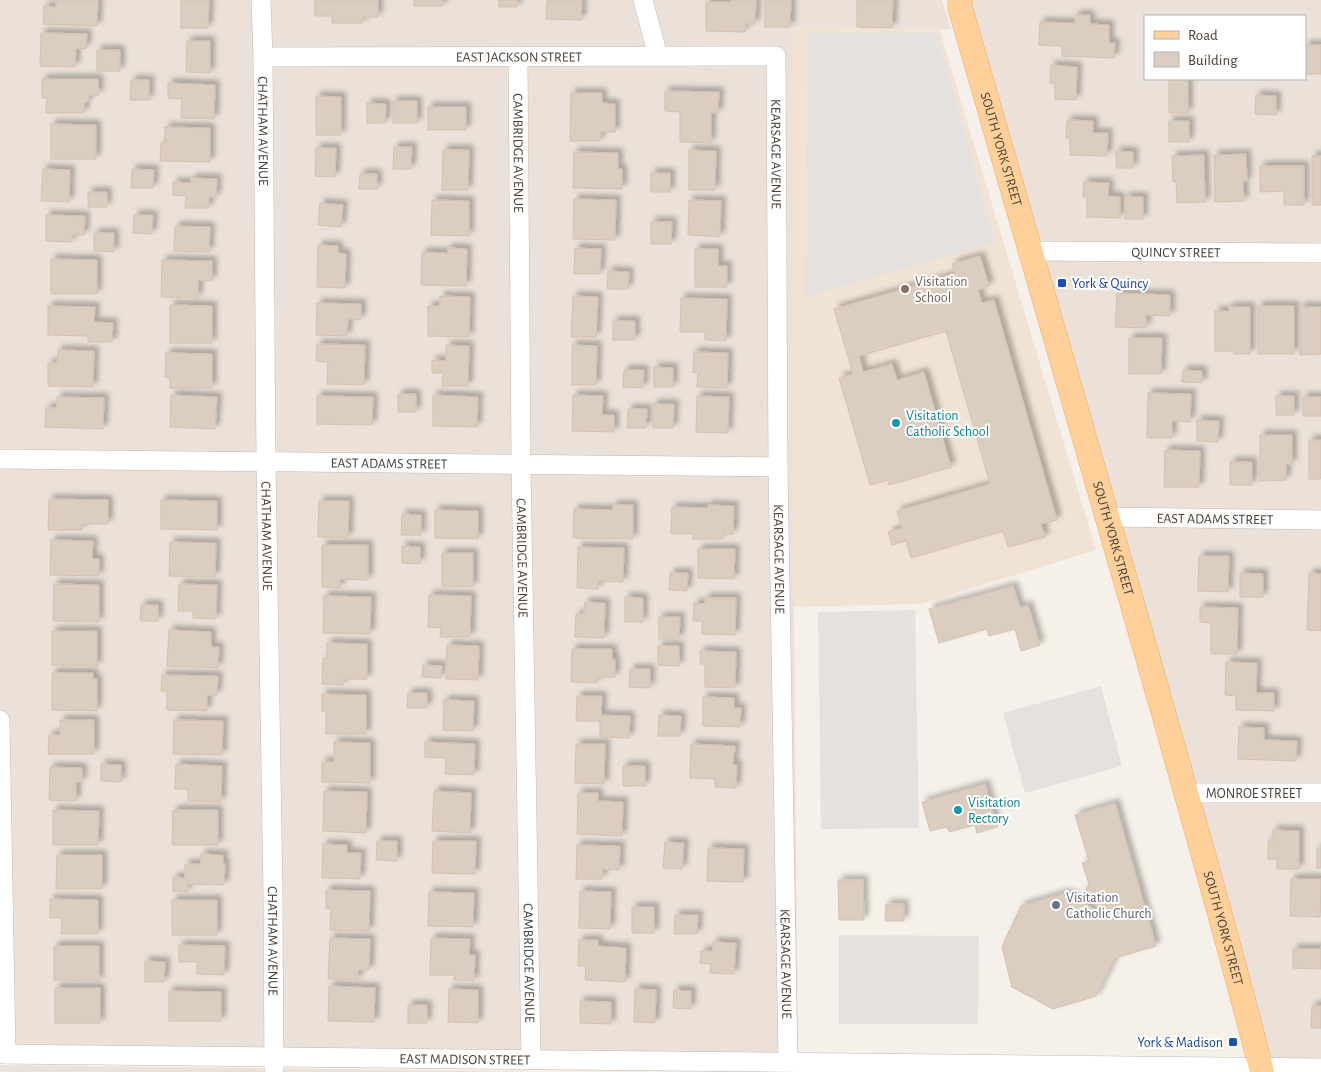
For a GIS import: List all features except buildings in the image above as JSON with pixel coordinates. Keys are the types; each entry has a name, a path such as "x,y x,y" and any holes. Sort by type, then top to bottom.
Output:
{"main road":[{"name":"SOUTH YORK STREET","path":"958,2 1108,517 1262,1070"}],"street":[{"name":"CHATHAM AVENUE","path":"261,0 274,1064"},
{"path":"643,0 658,56"},
{"name":"EAST JACKSON STREET","path":"263,57 776,56"},
{"name":"KEARSAGE AVENUE","path":"776,56 778,467 788,1062"},
{"name":"CAMBRIDGE AVENUE","path":"518,57 521,464 531,1060"},
{"name":"QUINCY STREET","path":"1031,251 1321,253"},
{"name":"EAST ADAMS STREET","path":"0,459 778,467"},
{"name":"EAST ADAMS STREET","path":"1108,517 1321,520"},
{"path":"0,720 3,1054"},
{"name":"MONROE STREET","path":"1186,793 1321,793"},
{"name":"EAST MADISON STREET","path":"3,1054 274,1064 531,1060 788,1062 817,1067 1262,1070 1321,1068"}],"shaded area":[{"path":"0,0 942,0 951,29 793,28 794,607 798,1058 0,1047"},
{"path":"968,0 1321,0 1321,1072 1262,1072"},
{"name":"Visitation School","path":"793,27 939,28 1096,550 921,604 794,607"},
{"path":"807,33 937,33 995,242 805,297"},
{"path":"915,610 919,828 821,829 818,612"},
{"path":"1101,686 1122,766 1025,793 1003,713"},
{"path":"839,935 979,936 978,1024 839,1024"},
{"path":"0,1065 543,1072 0,1072"}],"place":[{"name":"York & Quincy","path":"1062,283"},
{"name":"Visitation School","path":"905,289"},
{"name":"Visitation Catholic School","path":"896,423"},
{"name":"Visitation Rectory","path":"958,810"},
{"name":"Visitation Catholic Church","path":"1056,905"},
{"name":"York & Madison","path":"1233,1042"}]}
